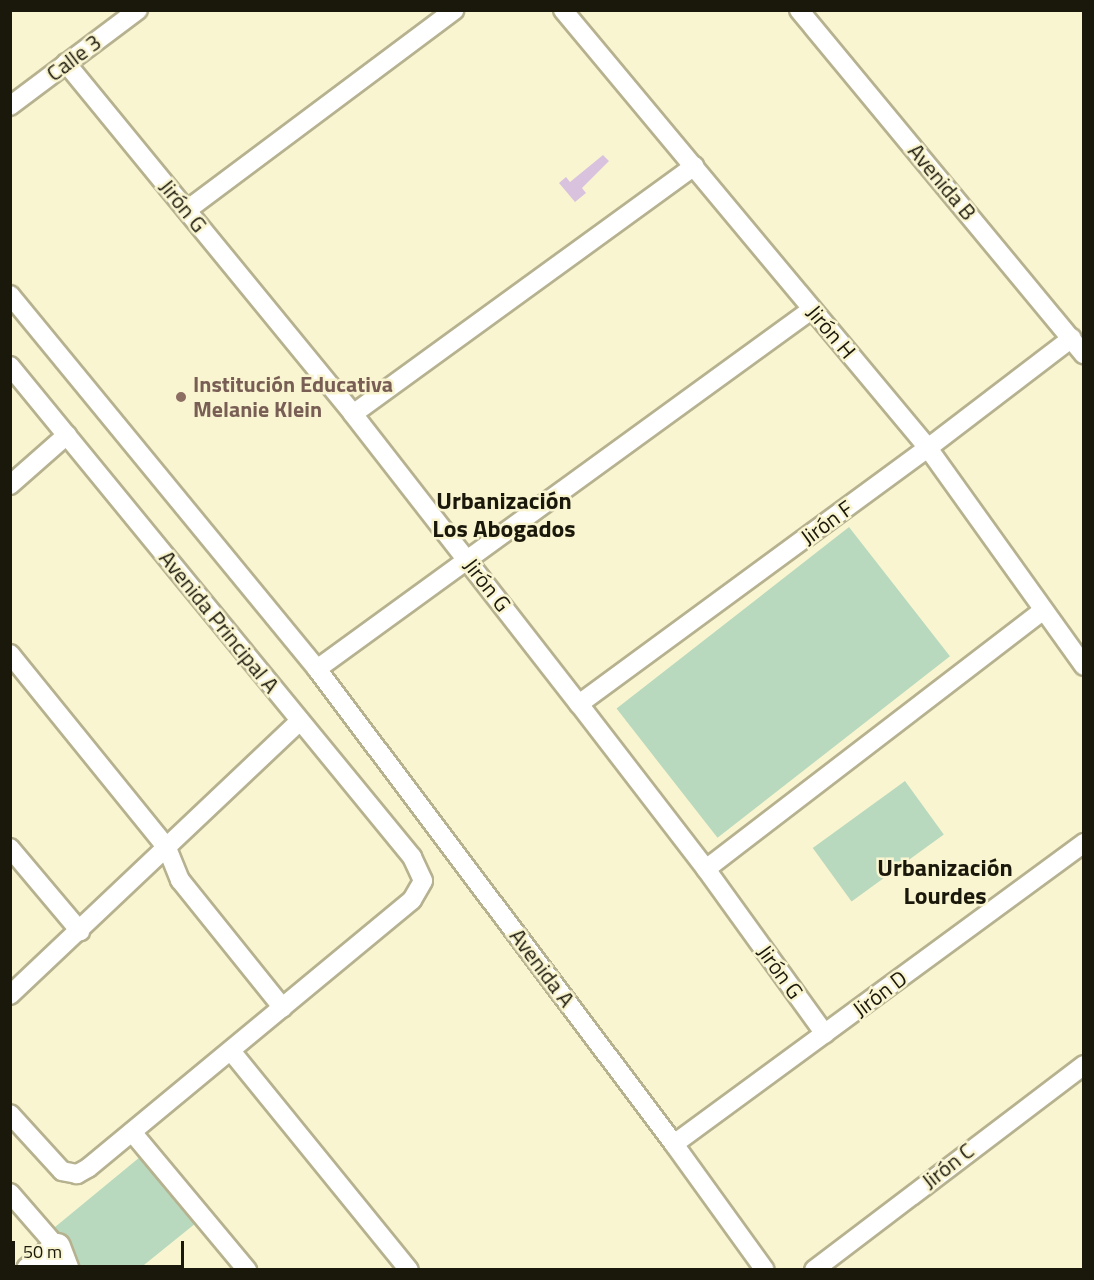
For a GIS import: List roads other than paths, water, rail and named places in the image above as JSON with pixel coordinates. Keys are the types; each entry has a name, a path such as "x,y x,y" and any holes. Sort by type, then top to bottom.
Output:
{"street":[{"name":"Calle 3","path":"10,106 138,10"},
{"path":"187,210 454,10"},
{"name":"Jirón H","path":"563,10 928,448 1083,666"},
{"name":"Avenida B","path":"799,10 1083,354"},
{"name":"Jirón G","path":"66,63 353,414 706,869 825,1034"},
{"path":"353,414 694,166"},
{"name":"Avenida Principal A","path":"10,295 317,669"},
{"path":"317,669 811,310"},
{"name":"Jirón F","path":"579,704 928,448 1072,338"},
{"name":"Avenida Principal A","path":"10,366 412,857 423,881 412,900 283,1008"},
{"path":"10,485 67,435"},
{"path":"706,869 1042,611"},
{"path":"10,654 167,848 180,879 283,1008 88,1168 77,1174 62,1171 10,1114"},
{"name":"Avenida A","path":"317,669 674,1144 765,1269"},
{"path":"10,995 80,932 300,721"},
{"name":"Jirón D","path":"674,1144 1083,843"},
{"path":"10,848 80,932"},
{"path":"231,1052 410,1269"},
{"name":"Jirón C","path":"814,1269 1083,1065"},
{"path":"132,1132 247,1269"},
{"path":"10,1194 61,1258 30,1269"}],"place":[{"name":"Institución Educativa Melanie Klein","path":"181,397"}],"district":[{"name":"Urbanización Los Abogados","path":"504,515"},
{"name":"Urbanización Lourdes","path":"945,882"}]}
